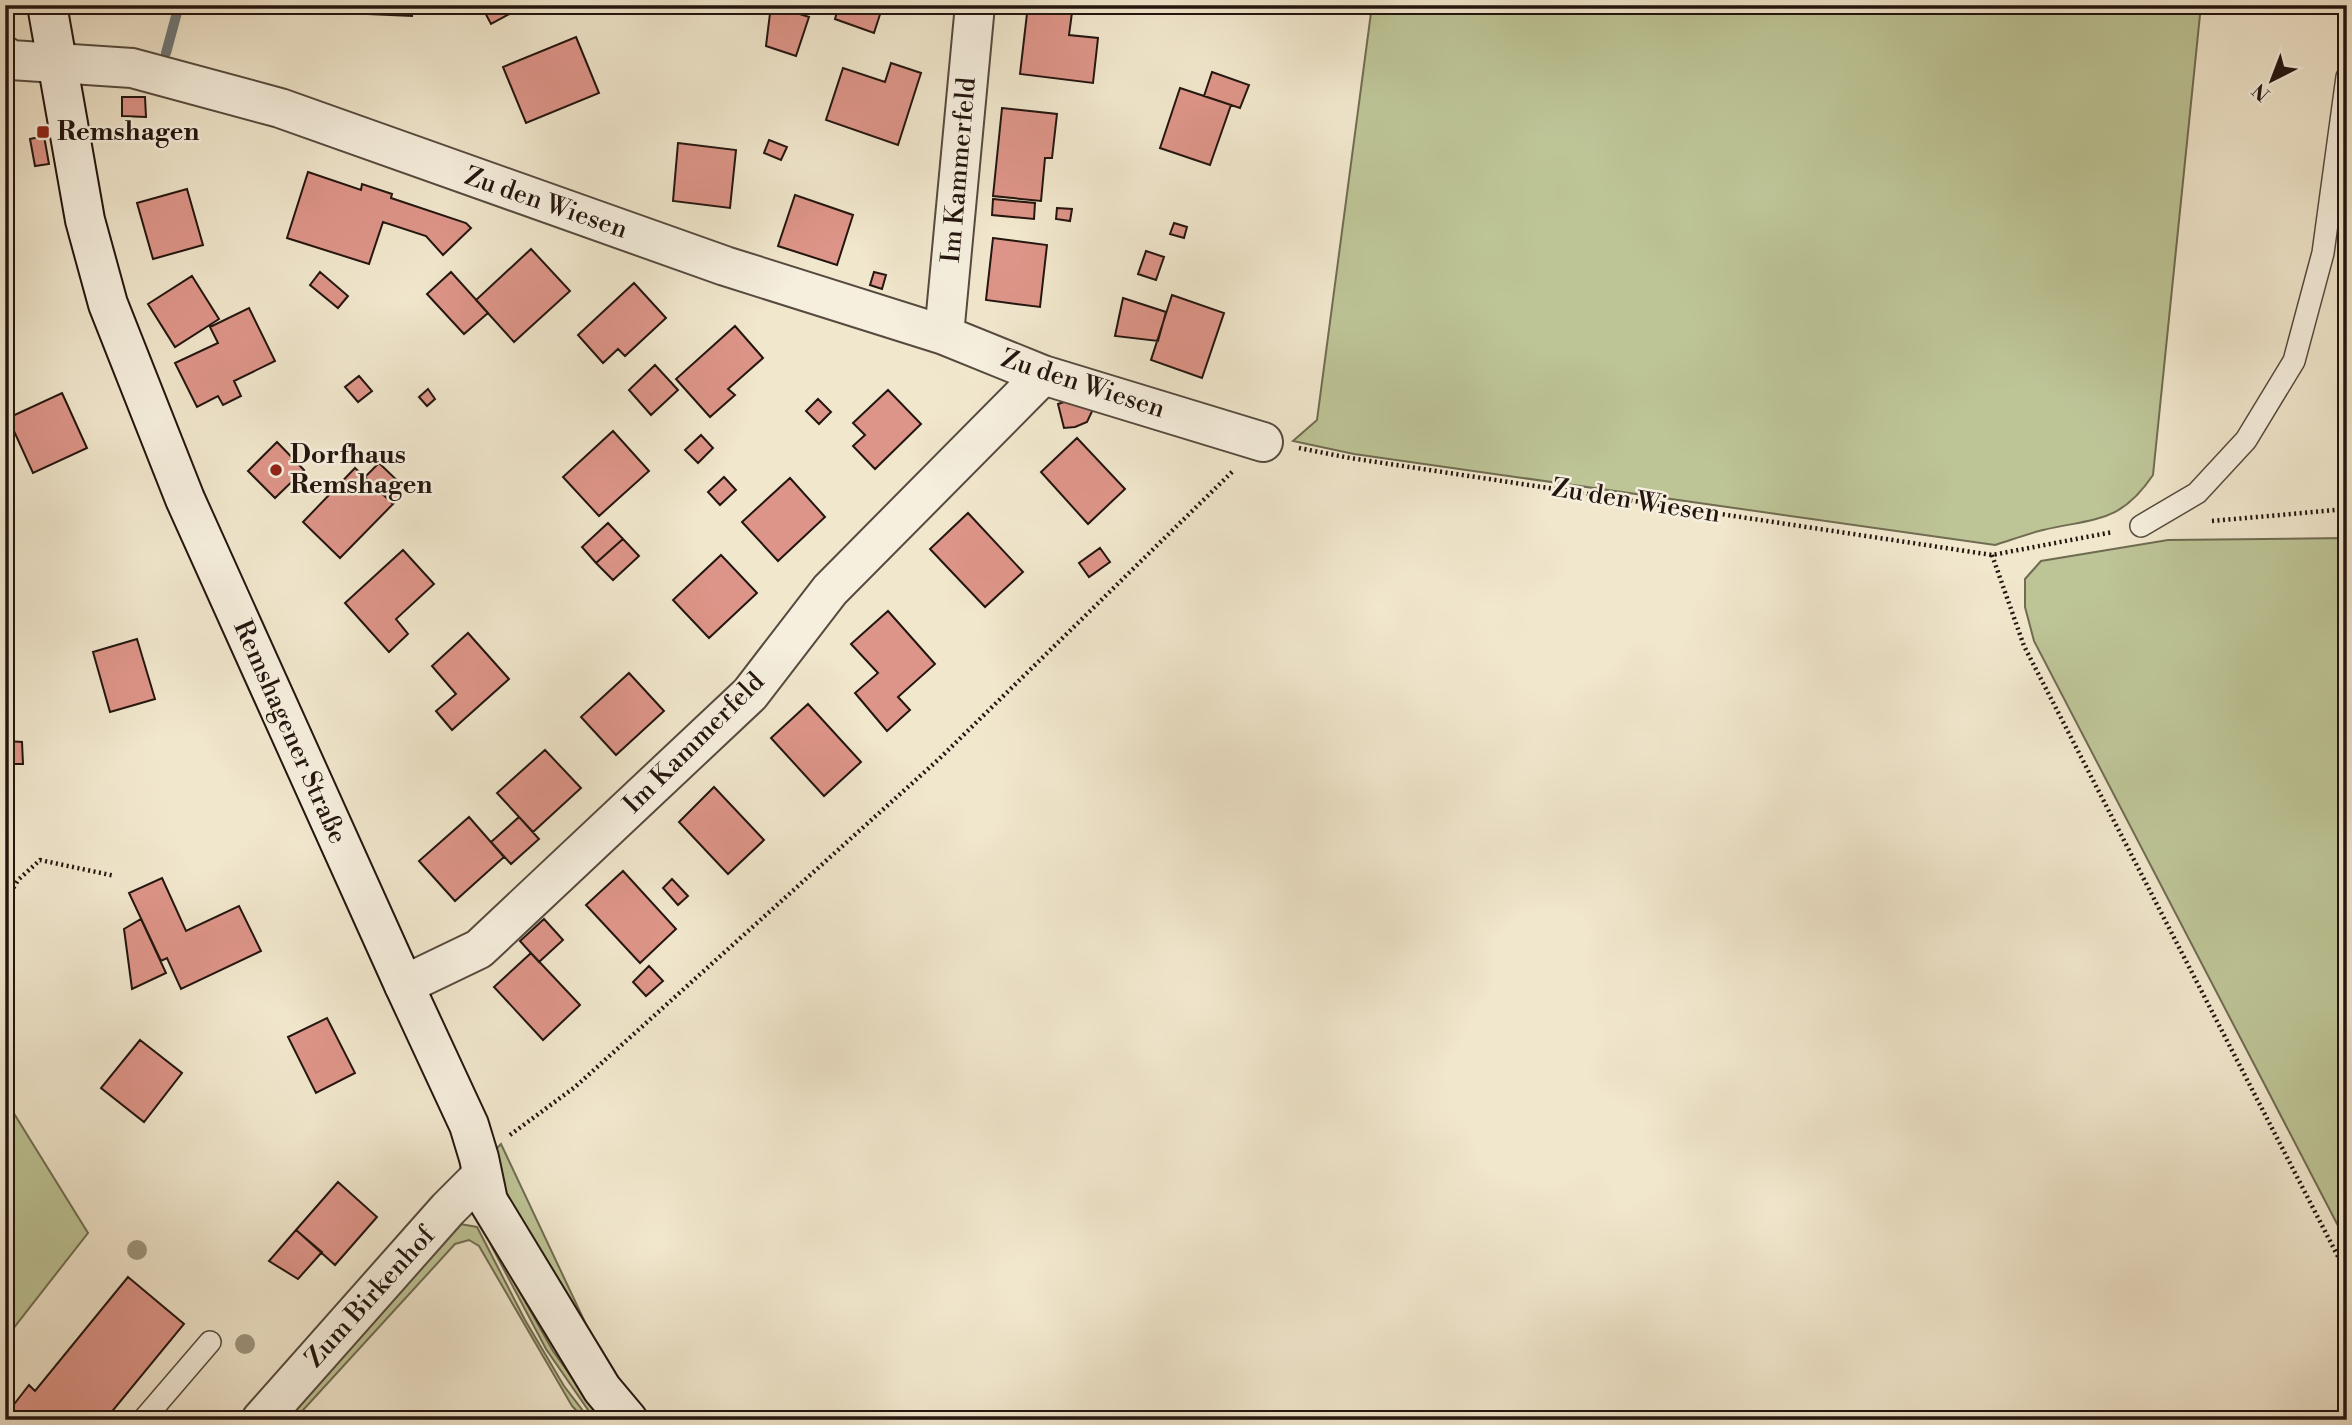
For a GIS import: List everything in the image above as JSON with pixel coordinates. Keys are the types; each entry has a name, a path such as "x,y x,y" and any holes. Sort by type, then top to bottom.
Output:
{"street":[{"name":"Remshagener Straße","path":"47,5 85,220 108,304 185,499 469,1125 488,1201 602,1389 628,1420"},
{"name":"Im Kammerfeld","path":"944,335 975,5"},
{"name":"Zu den Wiesen","path":"5,56 11,60 132,68 280,108 725,266 944,335 1043,375 1263,442"},
{"name":"Im Kammerfeld","path":"404,985 479,949 750,694 830,590 1043,375"},
{"name":"Zum Birkenhof","path":"261,1420 448,1209 481,1167"}],"lane":[{"path":"2141,526 2197,493 2246,440 2294,361 2323,253 2347,77"},
{"path":"144,1420 210,1342"}],"path":[{"name":"Zu den Wiesen","path":"1263,442 1350,458 1992,555 2141,526"},
{"path":"481,1167 575,1087 939,759 1263,442"},
{"path":"2210,521 2347,509"},
{"path":"1992,555 2025,646 2347,1274"},
{"path":"5,902 18,880 40,860 115,876"}],"green space":[{"path":"1372,5 2201,5 2153,475 2129,503 2117,511 1995,545 1354,454 1293,441 1317,420"},
{"path":"2347,538 2347,1243 2034,641 2025,607 2025,579 2041,561 2168,540"},
{"path":"5,1099 88,1233 5,1339"},
{"path":"501,1144 607,1369 506,1196 495,1150"},
{"path":"460,1224 477,1227 525,1320 564,1386 590,1420 585,1420 572,1406 479,1246 469,1240 455,1244 294,1420 273,1420"},
{"path":"486,1232 553,1351 602,1420 595,1420 546,1349"}],"building":[{"path":"368,5 413,5 412,16 368,14"},
{"path":"481,5 526,5 491,24"},
{"path":"771,5 809,17 796,56 766,46"},
{"path":"839,5 883,5 874,33 835,19"},
{"path":"1028,5 1073,5 1069,35 1098,38 1093,83 1020,74"},
{"path":"576,37 599,93 526,123 503,67"},
{"path":"891,63 921,73 898,145 826,120 843,68 885,82"},
{"path":"1212,72 1249,85 1240,108 1204,96"},
{"path":"1180,88 1231,105 1210,165 1160,148"},
{"path":"122,97 145,97 146,117 122,116"},
{"path":"1002,108 1057,114 1052,158 1045,158 1041,201 993,196"},
{"path":"44,136 49,164 35,166 30,139"},
{"path":"769,140 787,147 781,160 764,153"},
{"path":"678,143 736,150 730,208 673,201"},
{"path":"308,172 361,190 362,184 392,194 391,198 466,223 471,228 443,255 426,236 383,222 369,264 287,238"},
{"path":"187,189 203,245 153,259 137,203"},
{"path":"795,195 853,215 837,265 778,246"},
{"path":"993,199 1035,203 1034,219 992,215"},
{"path":"1057,208 1072,209 1070,221 1056,219"},
{"path":"1174,223 1187,227 1184,238 1170,234"},
{"path":"993,238 1047,245 1040,307 986,300"},
{"path":"531,249 570,291 514,342 476,300"},
{"path":"1146,251 1164,257 1156,280 1138,274"},
{"path":"320,272 348,296 338,308 310,285"},
{"path":"451,272 488,313 464,334 427,294"},
{"path":"874,272 886,275 882,289 870,285"},
{"path":"192,276 219,319 175,347 148,304"},
{"path":"634,283 666,318 625,356 618,349 603,363 578,335"},
{"path":"1172,295 1224,313 1202,378 1151,360"},
{"path":"1123,298 1166,312 1158,341 1115,336"},
{"path":"249,308 275,361 234,381 241,396 223,405 218,396 197,407 175,363 218,343 210,327"},
{"path":"735,326 763,358 728,389 735,395 710,417 676,379"},
{"path":"655,365 678,390 651,415 629,390"},
{"path":"359,376 372,391 358,402 345,387"},
{"path":"428,389 435,399 427,406 419,397"},
{"path":"888,390 921,424 875,469 853,446 865,435 853,423"},
{"path":"62,393 87,448 33,473 8,418"},
{"path":"818,399 831,412 819,424 806,411"},
{"path":"1067,401 1095,405 1087,422 1064,428 1058,404"},
{"path":"613,431 649,471 599,516 563,477"},
{"path":"701,435 713,448 698,463 685,450"},
{"path":"1077,438 1125,489 1088,524 1041,472"},
{"name":"Dorfhaus Remshagen","path":"277,442 304,470 275,498 248,471"},
{"path":"379,463 406,489 393,504 365,477"},
{"path":"355,468 393,504 340,558 303,522"},
{"path":"724,477 736,490 720,505 708,492"},
{"path":"790,478 825,517 778,561 742,522"},
{"path":"968,513 1023,572 985,607 930,549"},
{"path":"608,523 623,539 596,563 582,547"},
{"path":"623,539 639,556 613,580 596,563"},
{"path":"1100,548 1110,562 1089,577 1079,563"},
{"path":"403,550 434,584 396,619 408,634 389,652 345,603"},
{"path":"721,555 757,593 709,638 673,600"},
{"path":"888,611 935,664 898,697 910,710 887,731 855,693 878,673 851,644"},
{"path":"468,633 509,679 452,730 436,711 456,694 432,666"},
{"path":"137,639 155,699 110,712 93,652"},
{"path":"629,673 664,711 616,755 581,717"},
{"path":"808,704 861,762 824,796 771,738"},
{"path":"7,741 22,742 23,764 8,764"},
{"path":"545,750 581,788 533,832 497,793"},
{"path":"714,787 764,840 728,874 679,822"},
{"path":"469,817 504,857 455,901 419,861"},
{"path":"519,817 539,839 511,864 491,842"},
{"path":"623,871 676,929 640,963 586,905"},
{"path":"162,878 186,931 239,906 261,951 181,989 167,958 161,961 129,893"},
{"path":"672,879 688,896 678,905 663,888"},
{"path":"141,919 166,973 132,989 124,929"},
{"path":"544,919 563,940 539,962 520,941"},
{"path":"531,953 580,1005 543,1040 494,987"},
{"path":"649,966 663,981 646,996 633,982"},
{"path":"327,1018 355,1073 316,1093 288,1037"},
{"path":"140,1040 182,1073 144,1122 101,1088"},
{"path":"338,1182 377,1217 335,1265 296,1230"},
{"path":"296,1230 322,1252 298,1279 269,1261"},
{"path":"128,1277 184,1324 105,1420 10,1420 5,1416 29,1385 35,1391"}],"waterway":[{"path":"166,53 179,5"}],"place":[{"name":"Remshagen","path":"43,132"},
{"name":"Dorfhaus Remshagen","path":"276,470"}]}
